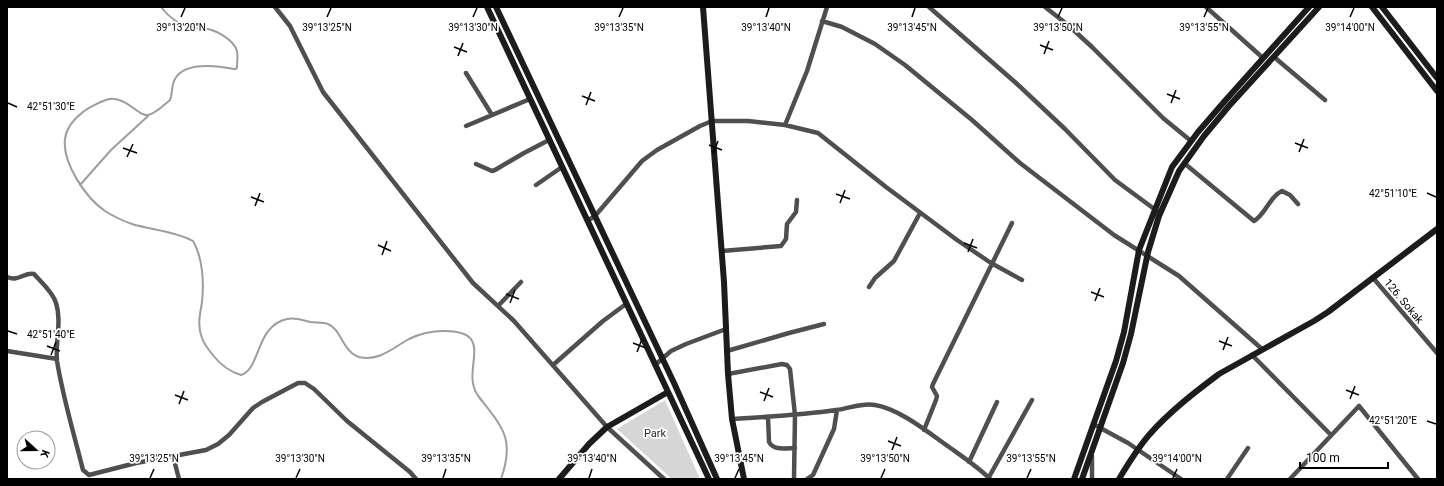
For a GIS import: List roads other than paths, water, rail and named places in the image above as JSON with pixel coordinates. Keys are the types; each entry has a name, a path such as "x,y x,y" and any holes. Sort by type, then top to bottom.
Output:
{"street":[{"path":"275,7 290,26 323,92 473,283 514,321 607,427 664,479"},
{"path":"487,7 709,479"},
{"path":"496,7 717,479"},
{"path":"703,7 722,251 728,374 732,419 744,479"},
{"path":"785,125 807,71 827,7"},
{"path":"929,7 1038,104 1115,180 1161,213"},
{"path":"1046,7 1092,47 1163,118 1191,141"},
{"path":"1206,7 1263,58"},
{"path":"1074,479 1116,361 1124,332 1139,250 1172,167 1191,141 1224,102 1309,7"},
{"path":"1082,479 1123,363 1131,334 1147,255 1161,213 1179,171 1204,136 1224,112 1319,7"},
{"path":"1372,7 1437,91"},
{"path":"1382,7 1437,78"},
{"path":"822,21 842,27 875,44 899,61 972,120 1020,163 1114,235 1179,276 1262,349"},
{"path":"1274,57 1325,100"},
{"path":"466,73 492,115"},
{"path":"466,126 530,99"},
{"path":"587,221 595,216 642,161 663,146 700,126 712,121 748,121 785,125 818,133 920,213 991,263 1022,280"},
{"path":"476,164 492,171 549,140"},
{"path":"1184,163 1254,220 1260,216 1275,196 1282,191 1290,195 1298,204"},
{"path":"536,185 562,167"},
{"path":"722,251 781,246 786,239 787,224 796,212 797,200"},
{"path":"869,287 875,278 894,262 920,213"},
{"path":"924,430 937,396 932,387 933,384 991,263 1012,223"},
{"path":"1119,479 1149,435 1168,416 1205,384 1262,349 1314,321 1374,279 1437,229"},
{"path":"7,277 16,278 29,273 34,274 55,300 58,313 57,359 63,395 73,435 84,470 87,474 92,476 136,463 206,450 218,444 229,435 253,408 298,383 304,383 314,389 347,421 410,472 416,479"},
{"name":"126. Sokak","path":"1374,279 1437,353"},
{"path":"498,306 521,282"},
{"path":"553,365 603,321 626,304"},
{"path":"727,351 824,324"},
{"path":"655,365 671,351 726,329"},
{"path":"7,351 57,359"},
{"path":"1252,355 1331,435"},
{"path":"728,374 782,364 787,365 791,371 795,415 794,479"},
{"path":"559,479 589,444 607,427 668,392"},
{"path":"732,419 795,415 837,410 865,404 875,404 900,415 924,430 989,478 1032,400"},
{"path":"969,462 997,402"},
{"path":"1290,479 1359,406 1418,479"},
{"path":"808,479 814,475 834,429 837,410"},
{"path":"768,417 769,442 771,445 777,448 795,448"},
{"path":"1093,424 1138,450 1181,479"},
{"path":"1227,479 1248,448"},
{"path":"1091,452 1092,479"},
{"path":"173,456 179,479"}],"waterway":[{"path":"161,7 181,24 189,27 212,30 229,40 237,51 237,67 234,69 202,66 186,69 175,79 170,100 154,113 148,115 144,115 122,101 116,99 104,101 83,112 71,124 65,139 67,159 83,189 90,198 105,211 118,218 132,224 179,235 193,241 199,255 203,279 203,295 199,320 200,334 209,350 221,364 237,374 241,375 252,365 269,330 277,323 290,318 328,324 336,331 349,350 359,357 366,358 379,356 409,339 431,332 444,331 460,333 470,338 474,345 472,376 474,387 479,397 495,417 507,444 507,454 501,479"},
{"path":"80,185 111,150 148,116"}],"park label":[{"name":"Park","path":"655,433"}]}
